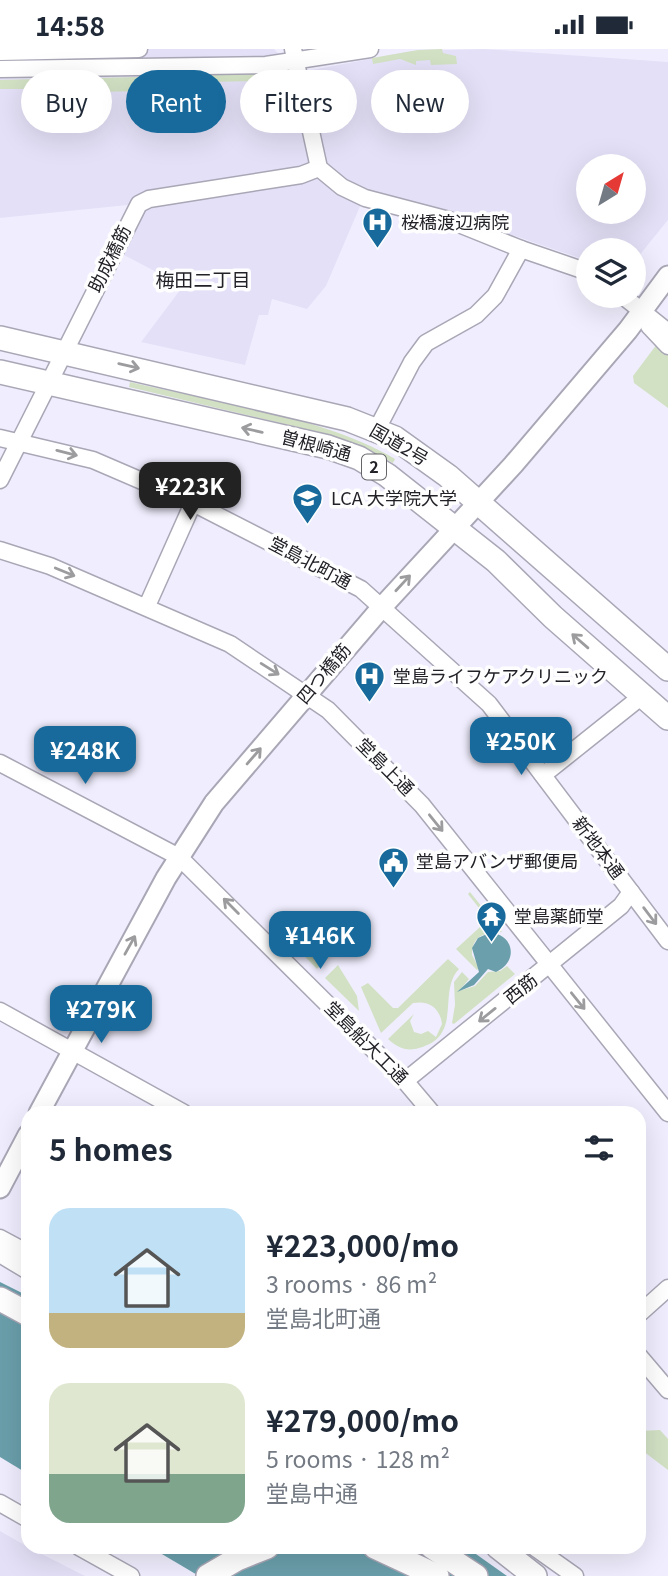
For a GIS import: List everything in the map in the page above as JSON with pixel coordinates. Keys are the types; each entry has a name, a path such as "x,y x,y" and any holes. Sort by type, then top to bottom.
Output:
{"highway":[{"name":"2","path":"0,338 63,352"},
{"name":"国道2号","path":"63,352 316,410 377,429 411,449 480,503 668,669"},
{"name":"曽根崎通","path":"0,372 328,447 359,458 387,475 496,561 668,718"},
{"path":"0,1249 21,1262"},
{"path":"0,1300 21,1310"},
{"path":"208,1576 250,1554"},
{"path":"390,1554 437,1576"},
{"path":"443,1554 477,1576"},
{"path":"507,1554 535,1576"}],"main road":[{"name":"四つ橋筋","path":"43,1106 179,857 214,803 382,607 480,503 668,276"},
{"path":"0,1188 21,1148"}],"street":[{"path":"0,52 139,49"},
{"path":"0,69 266,65 294,55 370,49"},
{"path":"294,55 318,169 342,187 365,198 449,220 522,250 576,268"},
{"name":"助成橋筋","path":"0,479 134,212 144,201 301,176 318,169"},
{"path":"377,429 412,362 426,343 476,316 495,296 522,250"},
{"path":"636,308 668,332"},
{"path":"640,312 657,336 668,346"},
{"name":"堂島北町通","path":"0,438 93,460 193,503 360,589 382,607"},
{"path":"147,606 193,503"},
{"name":"堂島上通","path":"0,551 50,566 230,644 328,710 422,805 668,1113"},
{"name":"新地本通","path":"382,607 489,704 668,941"},
{"path":"542,775 642,695"},
{"name":"堂島船大工通","path":"0,763 179,857 405,1081 421,1106"},
{"name":"西筋","path":"405,1081 621,906 631,892"},
{"path":"0,1011 172,1106"},
{"path":"0,1238 21,1249"},
{"path":"646,1308 668,1288"},
{"path":"646,1366 668,1390"},
{"path":"0,1503 21,1515"},
{"path":"92,1554 131,1576"},
{"path":"544,1554 575,1576"}],"shaded area":[{"path":"0,49 274,49 293,70 240,70 240,133 357,133 357,70 312,70 412,51 484,49 668,62 668,220 646,247 646,238 576,238 576,257 446,212 367,190 326,286 307,309 272,299 268,315 259,315 245,365 141,342 183,286 122,254 144,212 128,205 0,218"},
{"path":"0,1531 21,1543 21,1554 42,1554 85,1576 0,1576"}],"green space":[{"path":"442,49 443,53 456,56 457,64 431,65 430,60 416,61 416,65 400,59 373,64 372,58"},
{"path":"240,74 240,81 226,82 226,75"},
{"path":"126,77 126,91 112,92 112,78"},
{"path":"21,79 21,89 0,89 0,80"},
{"path":"657,344 668,354 668,408 634,383 633,376"},
{"path":"130,382 301,421 366,444 395,459 393,463 361,446 318,432 129,387"},
{"path":"470,892 502,932 485,934 474,943 472,955 479,968 477,970 456,949 480,927 483,929 490,922 468,894"},
{"path":"289,933 311,942 329,957 317,969 287,938"},
{"path":"448,959 459,969 450,989 446,1024 441,1034 433,1042 419,1048 402,1048 388,1039 414,1014 410,1021 414,1032 421,1034 428,1031 436,1037 442,1024 439,1014 429,1004 413,1003 381,1033 361,987 368,983 393,1008 398,1008"},
{"path":"338,965 357,996 359,1011 325,978"},
{"path":"507,966 515,974 452,1023 455,1005 454,982 462,972 469,979 459,991 475,986 488,972 500,971"},
{"path":"660,1430 668,1439 668,1470 646,1453 646,1431"}],"water":[{"path":"489,933 497,934 508,943 508,962 496,972 488,969 474,985 457,992 479,972 472,948 478,938"},
{"path":"0,1282 21,1292 21,1470 0,1457"},
{"path":"162,1554 476,1554 507,1576 199,1576"}],"place":[{"name":"桜橋渡辺病院","path":"378,250"},
{"name":"LCA 大学院大学","path":"308,526"},
{"name":"堂島ライフケアクリニック","path":"370,704"},
{"name":"堂島アバンザ郵便局","path":"393,889"},
{"name":"堂島薬師堂","path":"491,944"}],"district":[{"name":"梅田二丁目","path":"203,280"}]}
